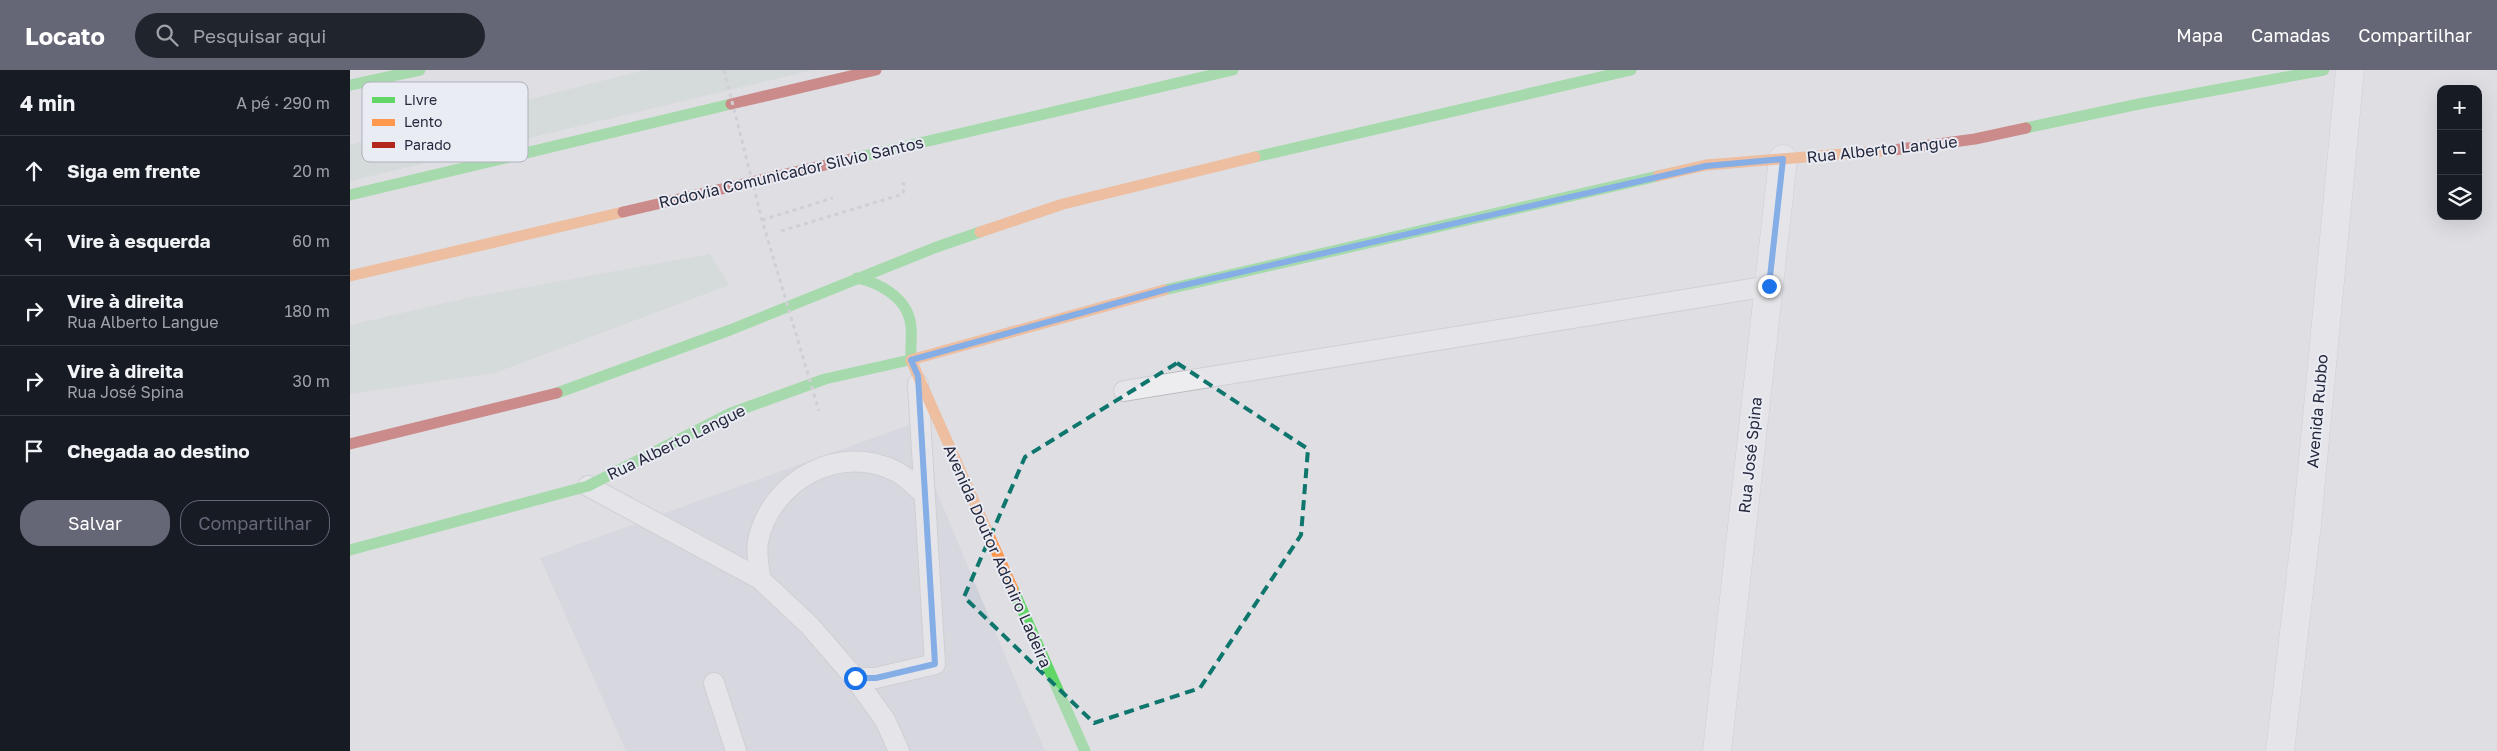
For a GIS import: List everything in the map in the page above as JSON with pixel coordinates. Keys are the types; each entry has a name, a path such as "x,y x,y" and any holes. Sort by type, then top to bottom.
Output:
{"main road":[{"path":"364,82 420,70"},
{"path":"528,153 876,70"},
{"name":"Rodovia Comunicador Silvio Santos","path":"350,276 1233,70"},
{"path":"350,444 563,392 730,330 934,248 1063,204 1350,134 1631,70"},
{"name":"Rua Alberto Langue","path":"350,550 472,519 588,486 731,413 824,379 914,368 1190,284 1706,166 1862,154 1975,139 2139,104 2324,70"},
{"path":"350,195 489,162"},
{"path":"857,278 870,280 886,287 897,299 910,319 914,368"},
{"name":"Avenida Doutor Adoniro Ladeira","path":"914,368 1085,751"}],"street":[{"name":"Avenida Rubbo","path":"2280,751 2307,523 2350,70"},
{"name":"Rua José Spina","path":"1717,751 1783,159"}],"lane":[{"path":"1124,391 1769,286"},
{"path":"855,678 876,678 935,664 914,368"},
{"path":"760,580 758,542 761,533 771,507 796,479 830,464 865,462 897,472 924,494"},
{"path":"588,486 760,580 810,626 855,678 885,720 899,751"},
{"path":"714,683 736,751"}],"path":[{"path":"724,70 762,220 819,411"},
{"path":"781,231 903,194 904,184 893,179"},
{"path":"762,220 837,197"}],"highlighted area":[{"path":"1177,363 1308,449 1301,535 1200,688 1094,723 964,597 1025,457"}],"shaded area":[{"path":"645,70 813,70 528,138 528,100"},
{"path":"362,142 362,162 429,162 350,181 350,145"},
{"path":"710,254 729,285 495,373 350,394 350,325 467,298"},
{"path":"909,425 1045,751 626,751 540,558"}],"traffic: fast":[{"path":"364,82 420,70"},
{"path":"851,159 1233,70"},
{"path":"1255,157 1631,70"},
{"path":"2026,128 2139,104 2324,70"},
{"path":"350,85 362,82"},
{"path":"528,152 731,104"},
{"path":"350,195 488,162"},
{"path":"1164,290 1658,176"},
{"path":"557,393 730,330 934,248 980,232"},
{"path":"857,278 882,287 902,304 911,325 911,360"},
{"path":"350,550 588,486 731,413 825,379 914,359"},
{"path":"1013,589 1085,751"}],"traffic: slow":[{"path":"1658,176 1706,165 1893,150"},
{"path":"980,232 1063,204 1255,157"},
{"path":"350,276 623,212"},
{"path":"914,359 1164,290"},
{"path":"911,360 1013,589"}],"traffic: jam":[{"path":"731,104 876,70"},
{"path":"1893,150 1975,139 2026,128"},
{"path":"623,212 851,159"},
{"path":"350,444 557,393"}],"route":[{"path":"855,678 876,678 935,664 929,575 929,539 918,405 918,376 911,360 1171,288 1706,166 1783,159 1769,286"}]}
